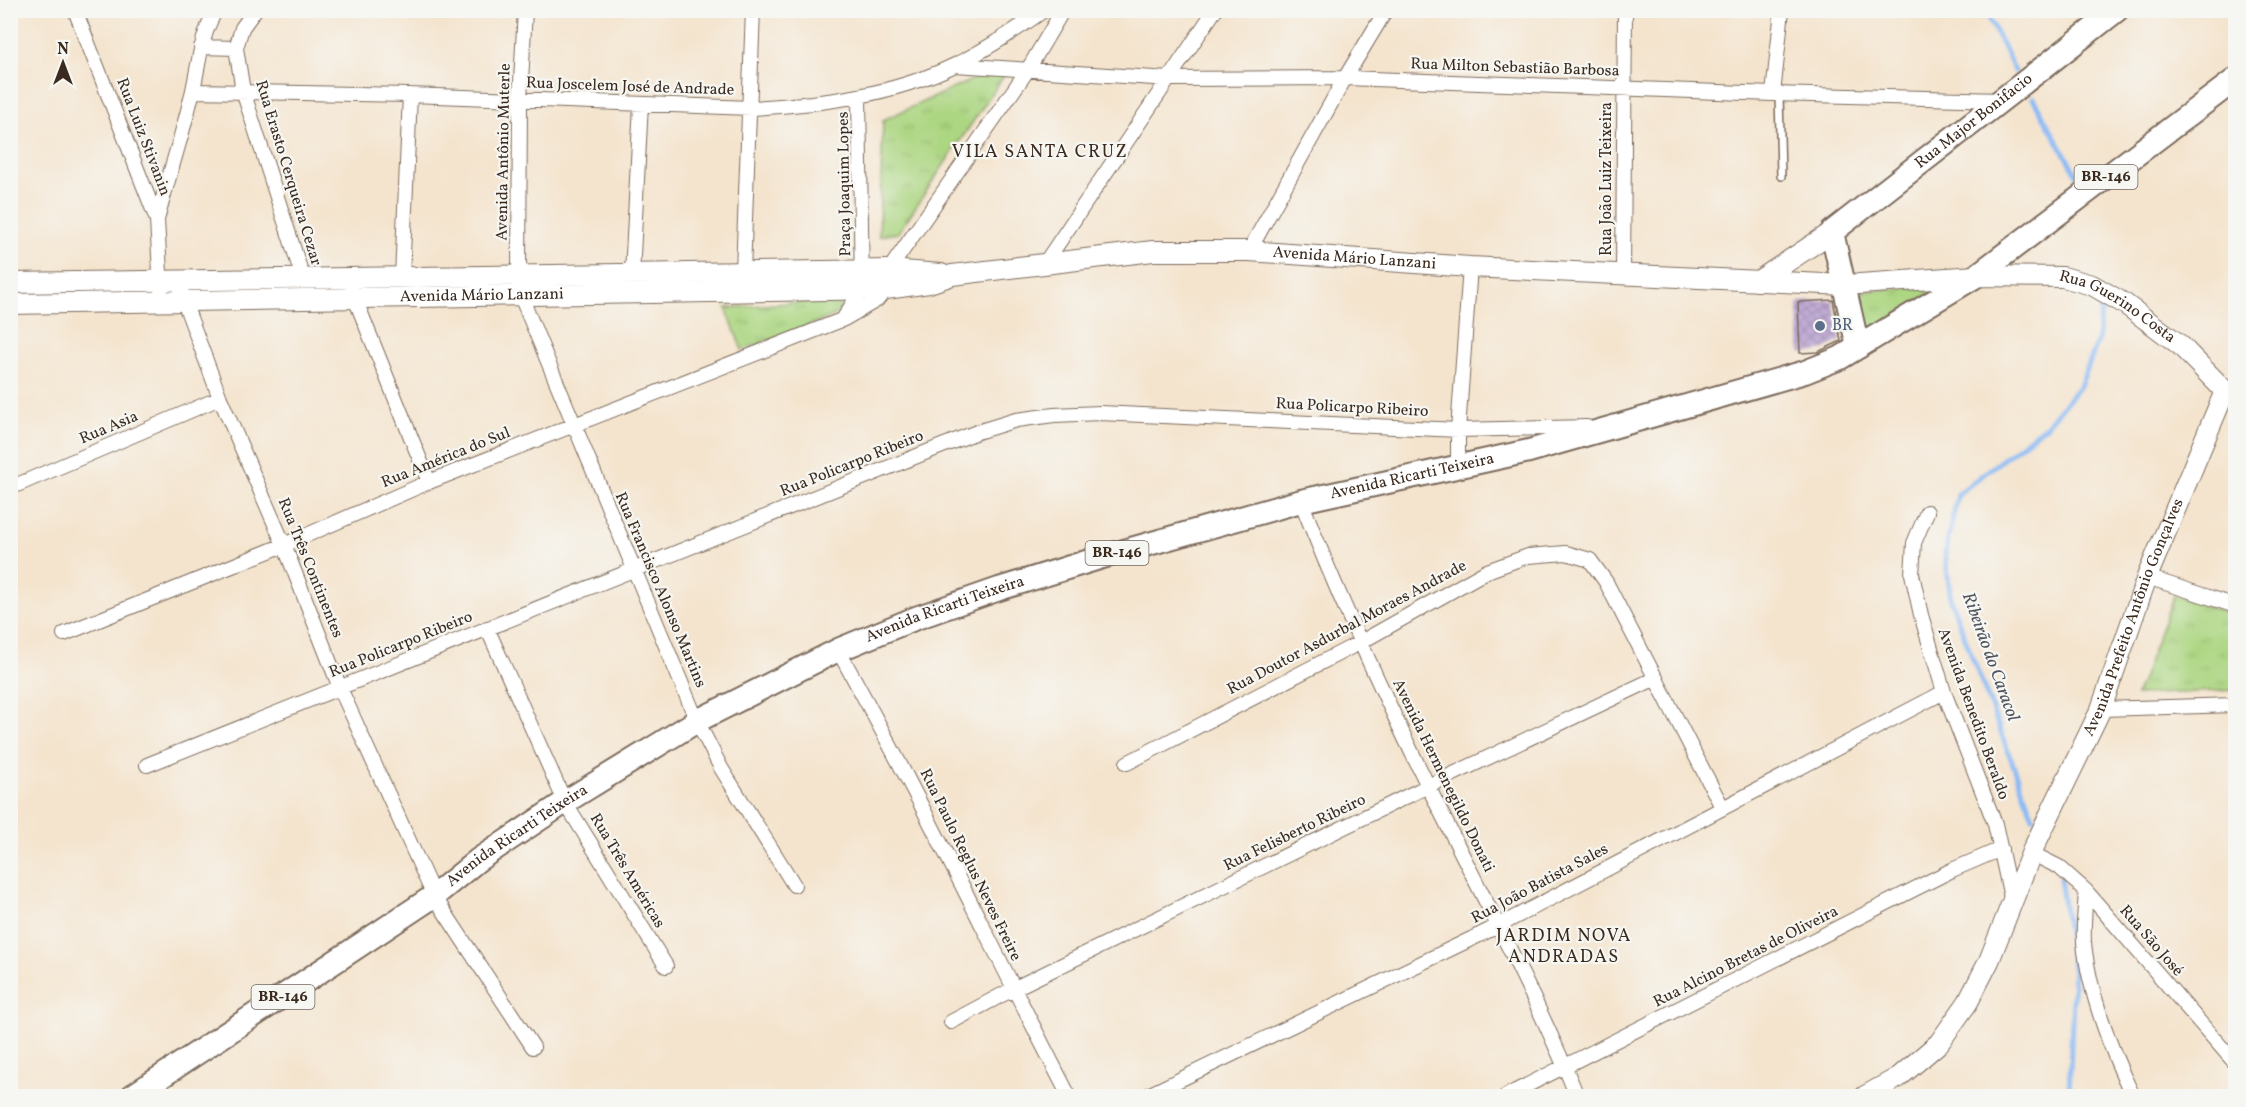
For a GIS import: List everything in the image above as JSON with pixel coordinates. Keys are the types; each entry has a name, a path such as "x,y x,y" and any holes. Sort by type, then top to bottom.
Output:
{"main road":[{"name":"Rua Major Bonifacio","path":"1832,232 2117,10"},
{"name":"BR-146","path":"1858,347 1976,276 2235,79"},
{"path":"1832,232 1858,347"},
{"name":"Avenida Ricarti Teixeira","path":"132,1096 434,896 478,860 565,802 697,721 838,650 916,618 1099,558 1301,501 1529,451 1805,372 1840,358 1858,347"}],"street":[{"name":"Rua Luiz Stivanin","path":"75,10 157,220 171,290"},
{"path":"157,220 193,91 201,46 216,10"},
{"path":"201,46 236,48 242,28 255,10"},
{"name":"Avenida Antônio Muterle","path":"520,285 520,100 525,10"},
{"path":"743,272 753,10"},
{"name":"Rua Joscelem José de Andrade","path":"193,91 410,95 751,108 802,105 859,97 913,81 955,65 1010,34 1044,10"},
{"path":"888,279 1027,71 1063,10"},
{"path":"1045,262 1215,10"},
{"path":"1249,251 1386,10"},
{"name":"Rua João Luiz Teixeira","path":"1623,275 1625,10"},
{"path":"1776,94 1782,10"},
{"name":"Rua Erasto Cerqueira Cezar","path":"236,48 243,91 303,278"},
{"name":"Rua Milton Sebastião Barbosa","path":"955,65 1168,79 1346,78 2002,100"},
{"path":"402,277 410,95"},
{"name":"Praça Joaquim Lopes","path":"859,97 863,279"},
{"path":"632,273 641,104"},
{"name":"Rua Major Bonifacio","path":"1758,281 1832,232"},
{"name":"Avenida Mário Lanzani","path":"10,304 303,278 402,277 520,285 888,279 952,275 1045,262 1153,251 1249,251 1470,267 1845,285"},
{"path":"1458,467 1458,430 1470,267"},
{"name":"Avenida Mário Lanzani","path":"10,283 354,297 520,285 632,273 743,272 863,279"},
{"name":"Rua Guerino Costa","path":"1845,285 1976,276 2063,277 2092,285 2125,304 2180,345 2230,392"},
{"path":"346,278 429,482"},
{"path":"843,319 863,279"},
{"name":"Rua América do Sul","path":"64,634 284,545 429,482 843,319 877,300 888,279"},
{"name":"Rua Francisco Alonso Martins","path":"520,285 573,424 697,721 721,768 794,885"},
{"name":"Rua Três Continentes","path":"171,290 284,545 340,688 434,896 533,1047"},
{"name":"Avenida Prefeito Antônio Gonçalves","path":"1864,1096 1899,1077 1939,1043 1968,1002 1989,961 2031,855 2101,709 2147,577 2230,392"},
{"name":"Rua Asia","path":"10,488 220,398"},
{"name":"Rua Policarpo Ribeiro","path":"147,765 966,436 1016,420 1054,415 1100,413 1458,430 1613,427"},
{"name":"Avenida Hermenegildo Donati","path":"1301,501 1361,642 1577,1096"},
{"name":"Avenida Benedito Beraldo","path":"1927,512 1914,543 1912,574 1921,615 1944,692 1995,824 2012,902"},
{"name":"Rua Doutor Asdurbal Moraes Andrade","path":"1127,763 1361,642 1487,571 1528,556 1566,553 1590,560 1606,582 1656,678"},
{"path":"2147,577 2235,606"},
{"name":"Rua Três Américas","path":"487,628 565,802 666,966"},
{"name":"Rua Paulo Reglus Neves Freire","path":"838,650 922,803 1013,989 1069,1096"},
{"path":"1656,678 1722,807"},
{"name":"Rua Felisberto Ribeiro","path":"951,1022 1013,989 1428,786 1656,678"},
{"name":"Rua João Batista Sales","path":"1146,1096 1498,926 1944,692"},
{"path":"2101,709 2235,705"},
{"name":"Rua Alcino Bretas de Oliveira","path":"1506,1096 1952,870 2001,849"},
{"name":"Rua São José","path":"2031,855 2059,867 2086,891 2235,1064"},
{"path":"2086,891 2084,941 2088,967 2105,1024 2124,1078 2133,1096"}],"lane":[{"path":"1776,94 1781,176"}],"green space":[{"path":"1007,71 898,233 879,236 883,120 976,78"},
{"path":"1940,286 1865,336 1859,291"},
{"path":"838,300 841,306 840,312 742,350 726,308"},
{"path":"2174,595 2235,616 2235,690 2136,695"}],"building":[{"name":"BR","path":"1833,300 1841,341 1818,352 1800,353 1798,302"}],"waterway":[{"name":"Ribeirão do Caracol","path":"1985,10 2015,71"},
{"name":"Ribeirão do Caracol","path":"2033,98 2080,181"},
{"name":"Ribeirão do Caracol","path":"2033,817 1951,601 1945,552 1958,494 2048,424 2081,384 2098,341 2101,310"},
{"name":"Ribeirão do Caracol","path":"2060,878 2074,972 2069,1096"}],"place":[{"name":"BR","path":"1820,326"}],"district":[{"name":"VILA SANTA CRUZ","path":"1040,152"},
{"name":"JARDIM NOVA ANDRADAS","path":"1564,946"}]}
